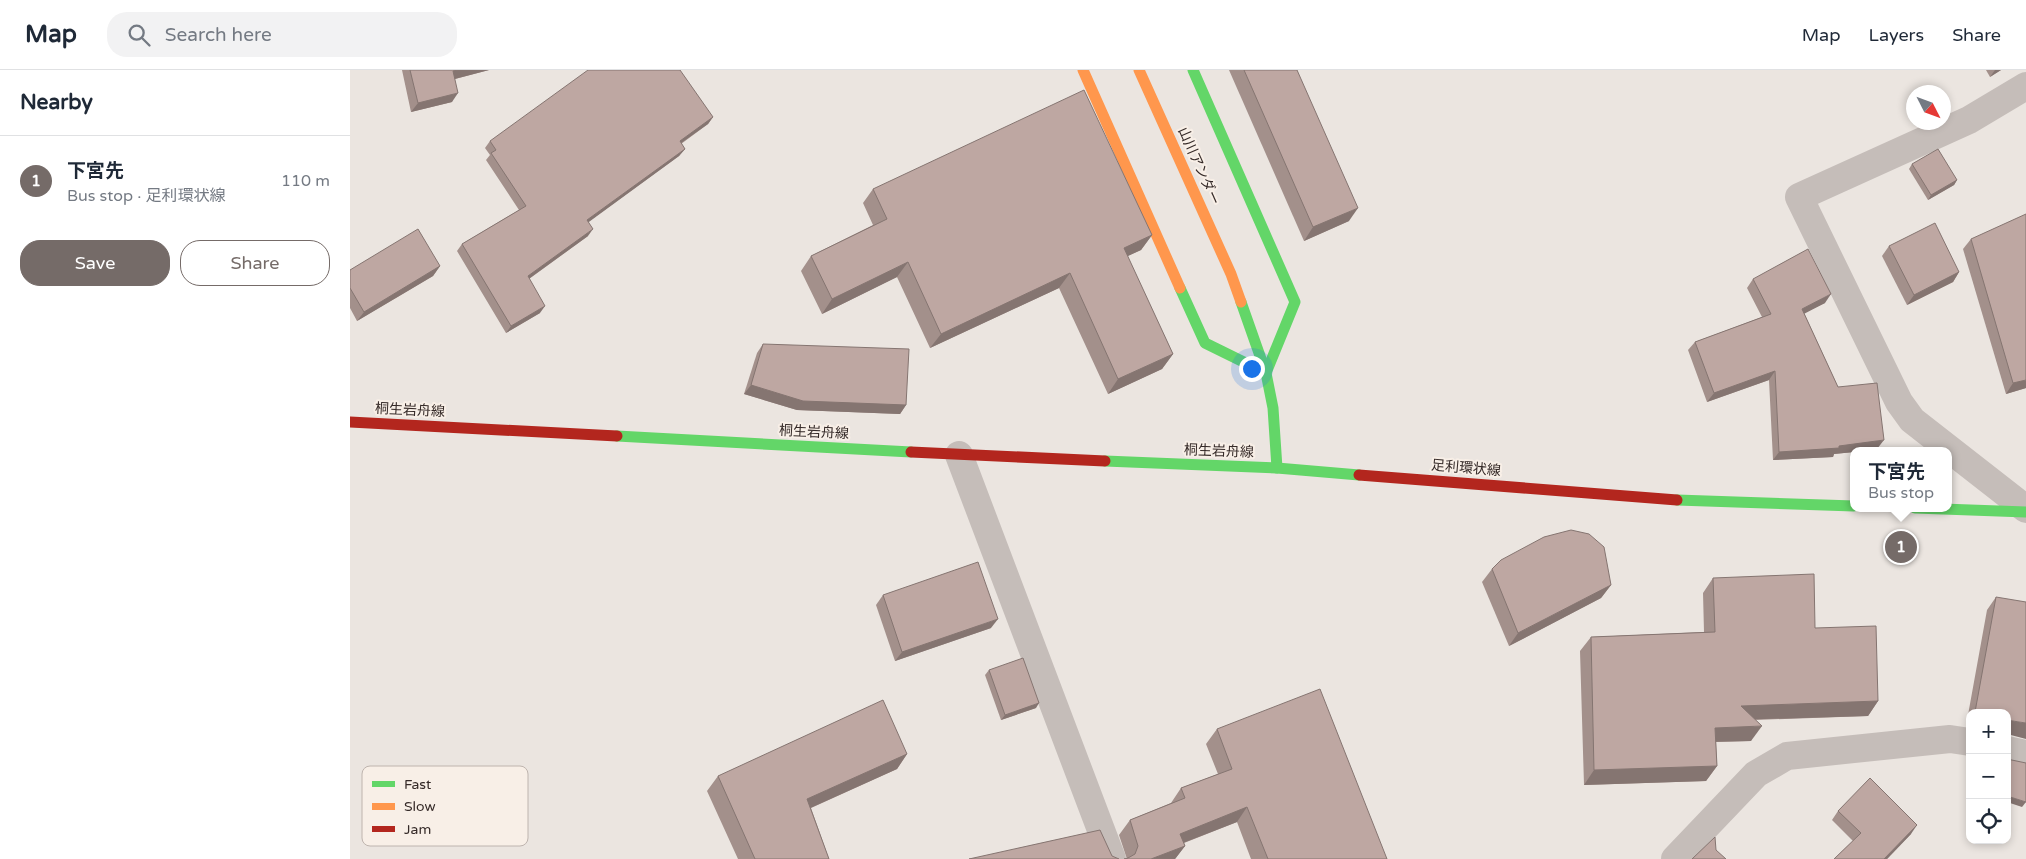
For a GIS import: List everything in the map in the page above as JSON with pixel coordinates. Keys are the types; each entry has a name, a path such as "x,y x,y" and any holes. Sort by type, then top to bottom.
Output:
{"main road":[{"path":"1083,70 1206,343 1266,373"},
{"name":"山川アンダー","path":"1139,70 1231,274 1266,373"},
{"path":"1193,70 1296,302 1266,373 1273,408 1277,468"},
{"name":"桐生岩舟線","path":"350,422 959,455 1277,468"},
{"name":"足利環状線","path":"1277,468 1693,501 1850,506"},
{"path":"1952,509 2026,510"}],"street":[{"path":"1946,447 1912,420 1899,402 1799,197 1969,120 2026,86"},
{"path":"1952,452 2026,510"},
{"path":"959,455 1112,859"},
{"path":"1675,859 1756,774 1787,756 1950,739 1966,741"},
{"path":"2011,751 2026,754"}],"building":[{"path":"410,70 458,70 453,71 458,93 418,103"},
{"path":"588,70 680,70 713,117 680,141 685,149 587,220 593,229 528,276 545,306 511,326 462,244 526,206 491,153 496,150 490,141"},
{"path":"1244,70 1297,70 1358,208 1313,227"},
{"path":"1084,90 1152,235 1124,248 1173,354 1118,379 1070,273 941,334 908,262 832,299 811,256 887,219 873,189"},
{"path":"1938,149 1957,180 1931,195 1912,164"},
{"path":"2026,214 2026,380 2013,383 1971,239"},
{"path":"1935,223 1959,272 1914,295 1889,246"},
{"path":"418,229 440,266 364,312 350,288 350,270"},
{"path":"1808,249 1831,294 1802,309 1838,387 1877,383 1884,440 1839,446 1839,448 1779,452 1775,371 1714,393 1695,342 1771,314 1753,279"},
{"path":"763,344 909,349 906,405 803,401 751,385"},
{"path":"1571,530 1589,534 1604,547 1611,585 1518,633 1492,569 1501,560 1544,537"},
{"path":"978,562 998,619 902,652 883,595"},
{"path":"1814,574 1815,628 1876,626 1878,701 1741,706 1762,726 1715,728 1717,766 1594,770 1591,637 1715,632 1713,578"},
{"path":"1996,597 2026,602 2026,723 2011,721 2011,709 1976,709"},
{"path":"1023,658 1039,703 1005,715 989,670"},
{"path":"1320,689 1387,859 1268,859 1247,807 1180,834 1185,846 1151,859 1124,859 1135,854 1138,846 1130,820 1185,798 1181,788 1232,769 1217,729"},
{"path":"883,700 907,754 807,799 829,859 755,859 718,776"},
{"path":"2011,760 2026,763 2026,802 2011,797"},
{"path":"1870,778 1917,825 1884,859 1834,859 1861,833 1838,811"},
{"path":"1100,830 1112,856 1119,859 969,859"},
{"path":"1715,837 1716,850 1726,859 1692,859"}],"traffic: fast":[{"path":"1180,288 1205,343 1266,373 1295,302 1193,70"},
{"path":"1241,302 1266,373 1273,408 1277,468"},
{"path":"617,436 911,452"},
{"path":"1105,461 1277,468 1359,475"},
{"path":"1677,500 1850,506"},
{"path":"1952,509 2026,512"}],"traffic: slow":[{"path":"1083,70 1180,288"},
{"path":"1139,70 1231,274 1241,302"}],"traffic: jam":[{"path":"350,422 617,436"},
{"path":"911,452 1105,461"},
{"path":"1359,475 1677,500"}],"place":[{"name":"下宮先","path":"1901,547"}]}
